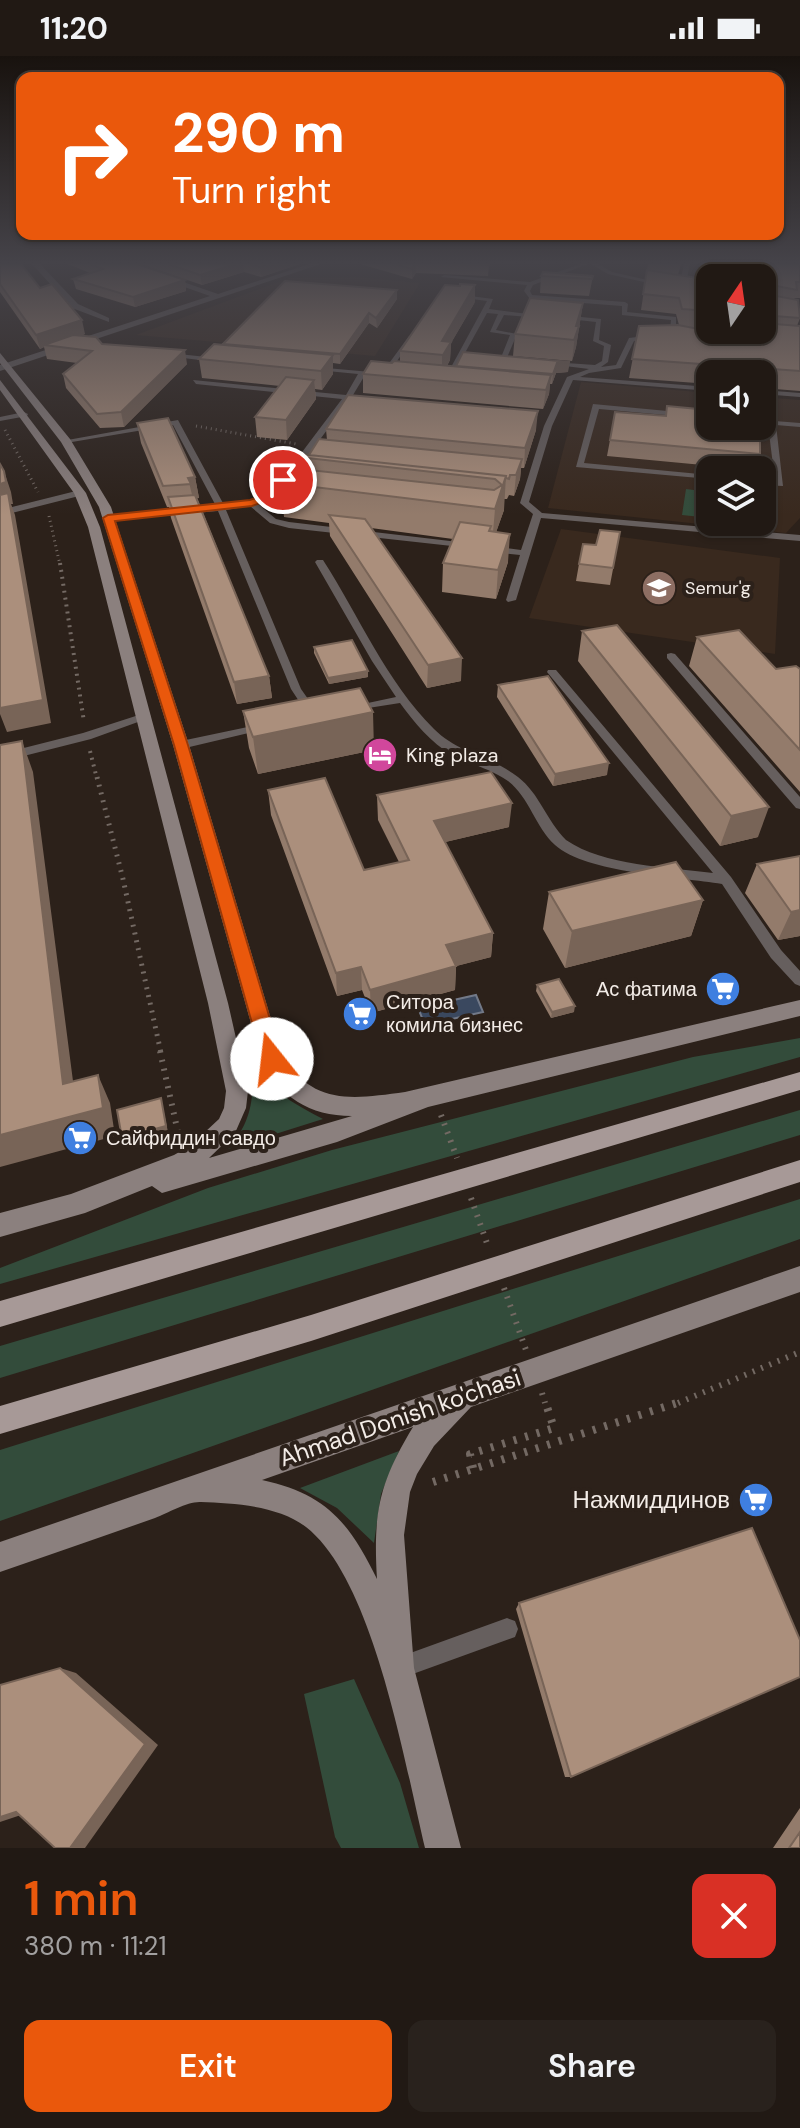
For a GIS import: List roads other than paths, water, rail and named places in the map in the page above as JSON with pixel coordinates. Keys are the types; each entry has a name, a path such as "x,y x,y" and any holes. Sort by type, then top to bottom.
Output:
{"main road":[{"path":"2,368 24,414 80,493 94,527 218,1003 237,1091 235,1108 227,1126 198,1153 182,1163 73,1205"},
{"path":"2,368 66,441 97,489 181,745 272,1059 280,1076 292,1089 326,1105 359,1107 427,1098 800,1008"},
{"path":"0,1314 800,1081"},
{"path":"0,1225 215,1169 322,1137 427,1098"},
{"path":"0,1420 311,1328 800,1171"},
{"name":"Ahmad Donish ko'chasi","path":"0,1557 800,1279"},
{"path":"398,1668 389,1535 395,1491 424,1436 444,1413 468,1395"},
{"path":"192,1490 235,1490 262,1495 316,1516 350,1558 398,1668 443,1848"}],"street":[{"path":"2,368 65,348"}],"lane":[{"path":"385,374 403,348"},
{"path":"446,380 465,348"},
{"path":"503,360 508,348"},
{"path":"534,511 524,503 548,426 563,390 570,379 587,369 601,366 605,362 608,348"},
{"path":"545,364 587,369 619,367 627,348"},
{"path":"167,354 229,361"},
{"path":"460,356 475,357"},
{"path":"214,359 196,382 364,398"},
{"path":"489,359 517,361"},
{"path":"303,367 400,376"},
{"path":"275,494 348,397 363,372"},
{"path":"431,378 461,381"},
{"path":"570,379 696,388"},
{"path":"548,389 563,390"},
{"path":"776,393 800,395"},
{"path":"696,416 596,406 579,465 696,476"},
{"path":"338,408 353,409"},
{"path":"0,421 24,414"},
{"path":"537,414 553,415"},
{"path":"66,441 175,422 221,508 296,689 314,716"},
{"path":"776,423 800,425"},
{"path":"533,425 548,426"},
{"path":"306,449 320,453"},
{"path":"776,465 780,484 776,484"},
{"path":"518,473 533,475"},
{"path":"283,480 298,482"},
{"path":"0,513 80,493"},
{"path":"108,518 221,508 252,503 275,494 292,496"},
{"path":"252,503 273,521 289,525 525,553"},
{"path":"516,507 800,538"},
{"path":"511,600 534,511"},
{"path":"320,562 403,699 425,726 449,747 500,769 521,785 552,833 569,849 593,857 726,880"},
{"path":"671,656 800,805"},
{"path":"552,672 726,880 776,954 800,980"},
{"path":"344,711 403,699"},
{"path":"299,719 329,713"},
{"path":"0,758 87,736 145,716"},
{"path":"181,745 268,726"},
{"path":"506,787 521,785"},
{"path":"679,889 726,880"},
{"path":"398,1668 507,1629"}],"water":[{"path":"476,995 483,1012 425,1025 418,1008"}],"place":[{"name":"Semur'g","path":"659,588"},
{"name":"King plaza","path":"380,755"},
{"name":"Ас фатима","path":"723,989"},
{"name":"Ситора комила бизнес","path":"360,1014"},
{"name":"Сайфиддин савдо","path":"80,1138"},
{"name":"Нажмиддинов","path":"756,1500"}]}
